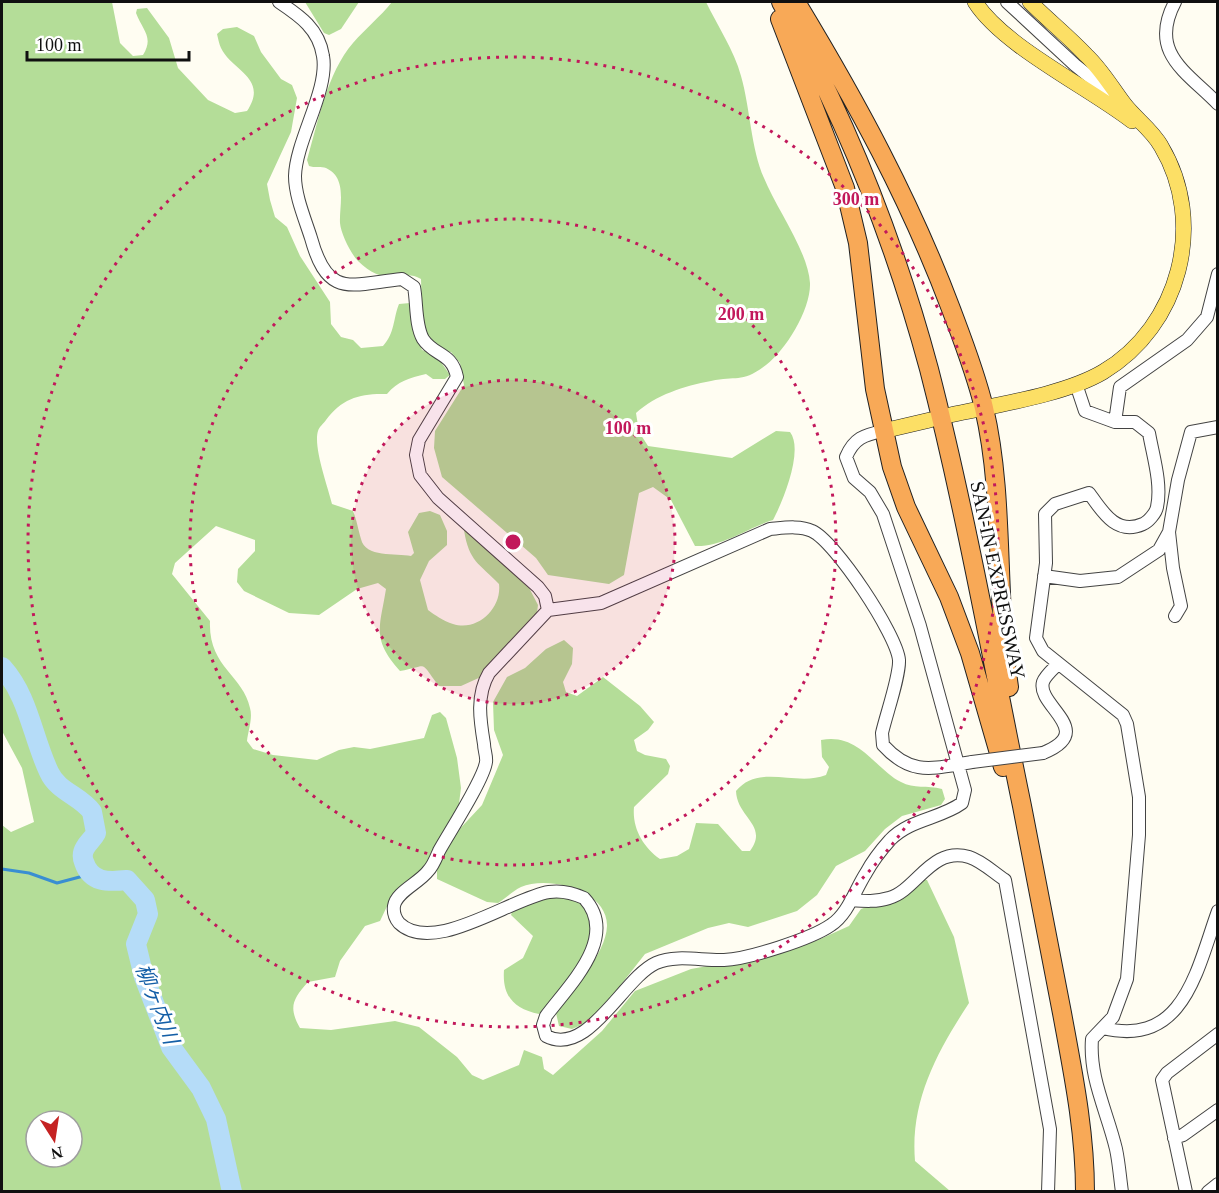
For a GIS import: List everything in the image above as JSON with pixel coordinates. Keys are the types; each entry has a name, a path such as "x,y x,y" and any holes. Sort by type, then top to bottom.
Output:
{"highway":[{"path":"775,2 783,29 845,188 858,243 875,389 883,431 906,507 949,597 970,653 1042,905"},
{"name":"SAN-IN EXPRESSWAY","path":"781,2 847,136 913,316 928,368 954,478 1042,905 1078,1101 1083,1140 1085,1191"},
{"path":"796,2 852,95 894,174 930,253 964,344 984,407 995,479 1003,645 1014,714 1013,763"}],"main road":[{"path":"975,2 992,22 1026,50 1118,110 1160,143"},
{"path":"950,415 1076,384 1104,372 1128,354 1146,336 1172,291 1181,266 1185,238 1183,211 1172,165 1160,143 1126,106 1111,82 1085,53 1030,2"},
{"path":"883,431 930,420"}],"street":[{"path":"279,2 308,25 320,43 323,54 322,73 295,176 318,260 329,277 338,283 363,284 402,279 414,287 422,337 429,346 449,358 457,377 419,440 416,455 420,475 438,498 538,587 545,596 548,610"},
{"path":"1007,2 1075,65 1126,106"},
{"path":"1175,2 1166,27 1170,53 1179,68 1218,104"},
{"path":"1115,422 1120,387 1187,340 1208,317 1218,274"},
{"path":"1076,384 1085,411 1115,422 1135,422 1149,433 1158,493 1157,510 1145,524 1131,527 1117,526 1107,518 1089,492 1055,504 1045,514 1044,576 1036,638 1042,651 1123,715 1127,724 1139,797 1139,835 1127,979 1113,1017 1092,1039 1093,1076 1116,1150 1122,1191"},
{"path":"1175,616 1181,606 1169,532 1178,480 1191,432 1218,428"},
{"path":"883,431 864,435 852,444 846,457 854,478 870,492 884,514 920,626 957,764 965,790 962,803 905,828 891,840 866,873 851,900 834,923 803,940 738,958 679,958 656,963 644,971 589,1028 575,1037 556,1041 546,1036 544,1032 546,1016 589,958 597,930 595,916 584,898 564,891 549,892 526,898 463,926 429,933 417,932 404,927 396,920 394,904 399,896 418,883 430,870 486,763 482,732 482,685 489,673 548,610 601,603 770,529 812,531 847,565 889,634 899,660 882,733 883,745 906,765 933,768 957,764 1042,753 1058,747 1064,736 1064,723 1060,713 1048,702 1043,690 1043,681 1058,664"},
{"path":"1044,576 1080,581 1118,577 1159,550 1169,532"},
{"path":"851,900 890,898 911,885 925,867 945,859 966,856 975,859 1005,880 1050,1129 1048,1191"},
{"path":"1103,1028 1124,1033 1142,1032 1155,1026 1172,1013 1189,989 1218,910"},
{"path":"1186,1191 1163,1077 1218,1034"},
{"path":"1174,1138 1183,1135 1218,1110"},
{"path":"1208,1191 1218,1184"}],"green space":[{"path":"2,2 112,2 120,43 133,56 143,55 148,43 136,13 137,9 147,8 169,38 178,68 208,100 235,113 247,111 253,100 254,90 246,76 226,56 217,34 223,29 237,27 254,36 261,52 281,79 292,85 297,98 291,132 267,184 275,217 287,227 300,256 330,302 331,324 341,337 353,340 361,348 383,346 392,331 399,304 410,303 415,332 422,350 436,355 450,375 445,379 433,379 426,374 414,377 400,383 387,394 353,398 332,413 319,428 317,438 319,457 332,504 353,511 361,539 368,549 390,554 411,556 414,553 408,532 419,513 430,511 440,515 447,531 447,545 429,561 420,580 428,610 439,618 462,626 471,624 486,616 497,602 499,584 472,556 464,530 525,580 538,605 536,620 483,676 461,686 439,686 423,666 400,671 385,650 381,641 380,623 386,589 378,583 357,589 319,615 289,613 244,591 237,582 238,569 255,551 255,540 216,526 175,563 172,574 210,621 214,649 246,697 251,716 247,741 253,749 273,755 317,760 339,750 354,747 370,749 424,738 432,715 440,712 446,718 457,758 461,788 458,811 427,866 390,900 380,921 365,926 340,961 335,977 308,982 303,988 296,998 293,1009 300,1028 331,1030 395,1021 419,1027 457,1057 472,1075 483,1080 519,1065 524,1050 542,1057 544,1069 553,1075 602,1031 635,991 691,969 774,954 818,940 849,926 861,909 912,890 919,880 927,880 954,937 969,1003 946,1040 928,1078 917,1118 915,1161 950,1191 2,1191 2,825 11,832 34,822 22,768 2,731"},
{"path":"305,2 359,2 341,29 329,35 324,33"},
{"path":"392,2 706,2 738,66 760,167 769,190 804,257 810,283 809,293 802,316 789,339 774,358 758,371 744,377 720,379 681,389 661,396 636,413 639,432 648,446 732,458 776,431 790,432 794,440 793,463 782,501 773,520 725,540 695,546 671,500 653,487 639,493 624,575 609,584 548,575 536,558 442,477 434,448 435,431 464,385 460,363 451,352 441,352 426,340 422,319 421,279 407,275 377,274 368,270 355,258 341,228 341,193 337,178 326,168 309,166 307,160 324,98 336,69 353,43"},
{"path":"564,640 573,648 572,664 563,682 566,692 577,696 603,677 640,706 654,722 648,730 634,740 637,751 666,759 670,766 668,774 634,807 634,815 637,830 644,843 660,859 677,856 689,849 696,823 718,824 742,851 750,851 756,834 741,808 736,791 745,783 756,778 803,779 826,775 829,767 822,757 821,740 834,739 846,742 866,754 901,782 942,789 945,799 941,805 902,816 885,829 865,851 836,866 817,895 797,911 748,927 729,923 708,928 645,954 612,996 586,1023 572,1029 559,1026 556,1013 587,972 601,949 605,937 607,926 605,913 598,903 575,888 546,883 521,887 498,903 487,902 437,879 437,869 454,835 482,805 503,755 494,730 493,702 507,677 525,668 546,649"},
{"path":"556,893 580,901 593,922 586,953 572,975 539,1014 516,1005 505,987 504,970 523,958 533,936 511,915 513,909"}],"waterway":[{"name":"柳ヶ内川","path":"2,667 24,704 53,779 92,812 96,833 83,853 87,869 101,880 127,880 145,900 148,914 136,944 144,977 171,1047 201,1088 216,1119 232,1192"},
{"path":"2,869 29,873 57,883 91,874"}]}
